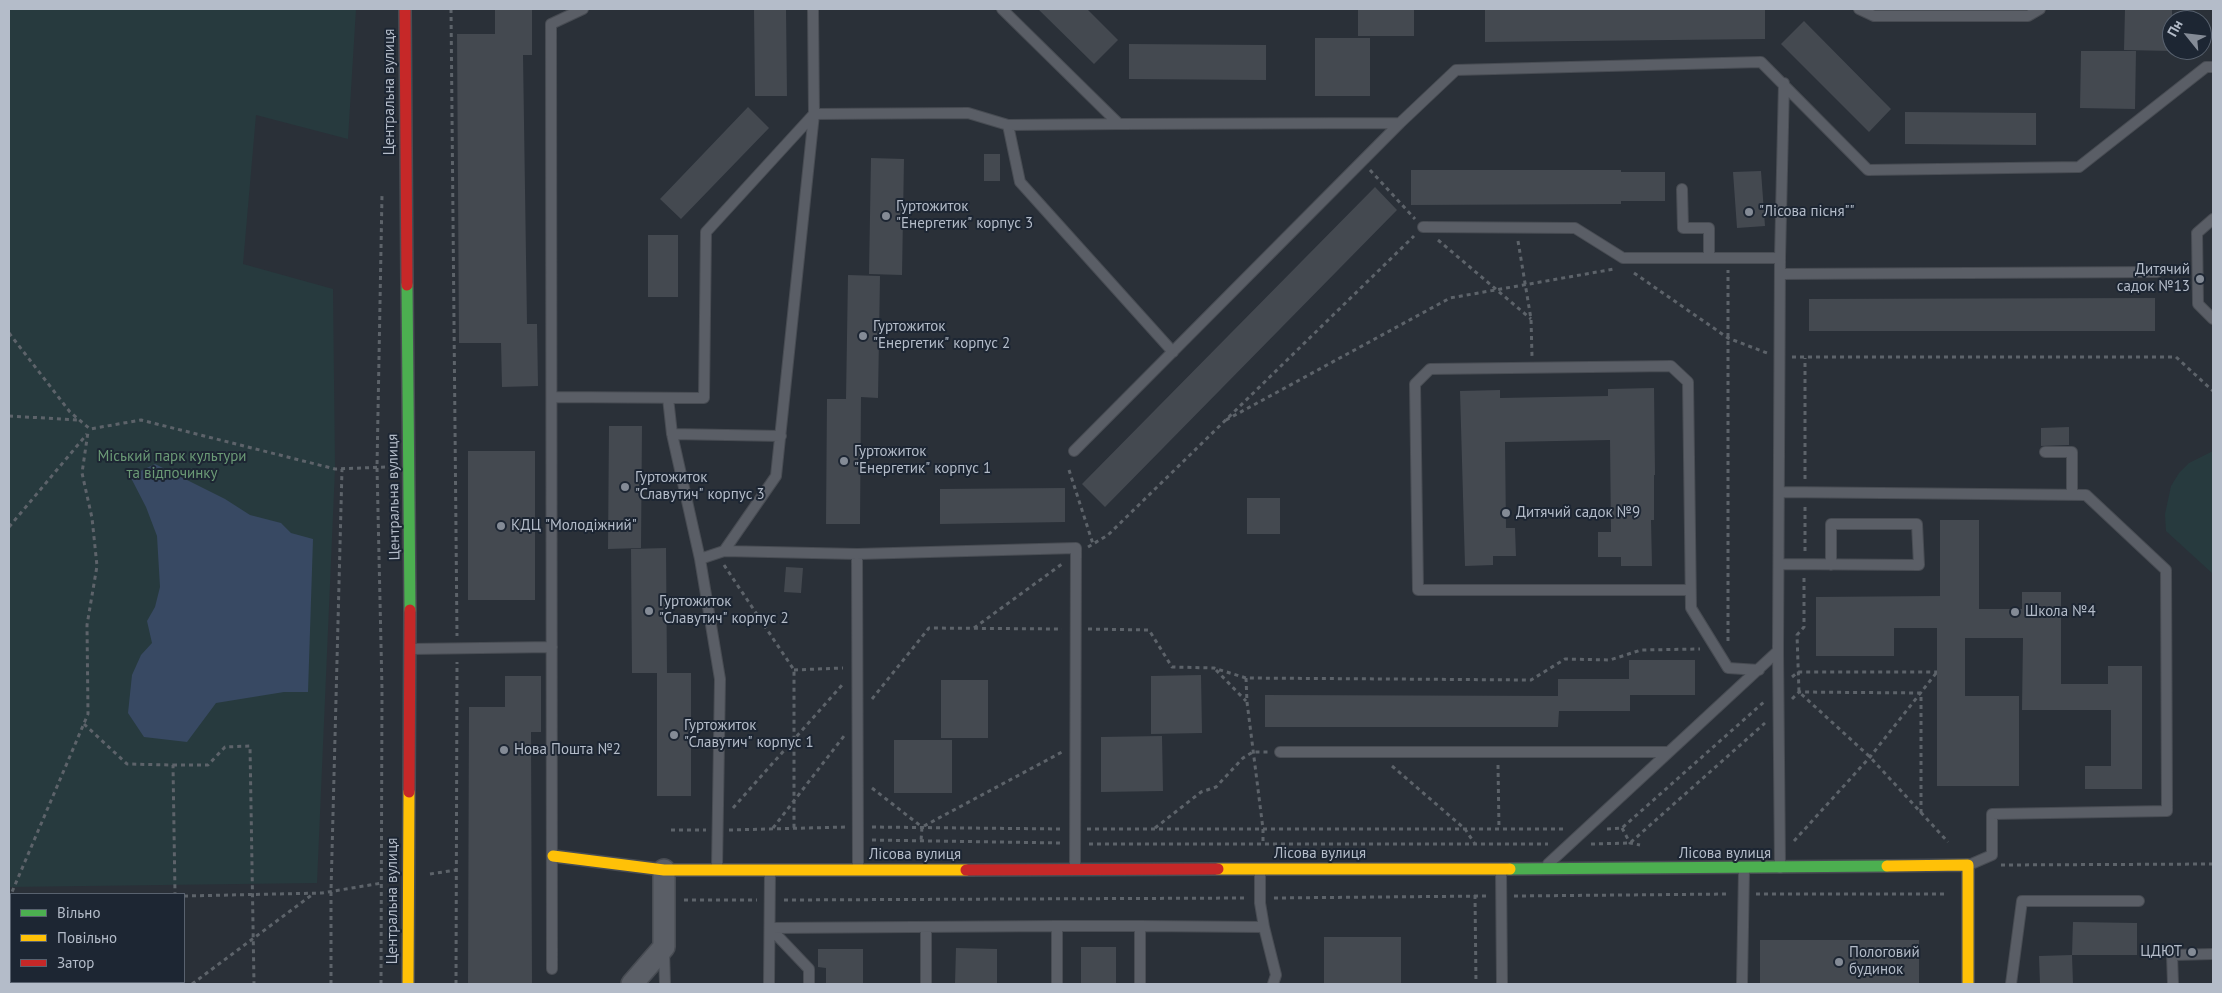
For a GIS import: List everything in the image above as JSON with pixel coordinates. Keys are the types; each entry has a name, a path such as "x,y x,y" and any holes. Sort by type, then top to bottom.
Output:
{"street":[{"name":"Центральна вулиця","path":"404,9 410,648 408,984"},
{"name":"Лісова вулиця","path":"553,856 664,870 1744,869 1968,865"},
{"path":"1968,865 1968,984"},
{"path":"632,984 664,947 664,870"}],"lane":[{"path":"552,969 553,397 551,24 583,9"},
{"path":"720,553 776,476 814,114 813,9"},
{"path":"1002,9 1120,124"},
{"path":"1859,9 1874,16 2028,16 2040,9"},
{"path":"1074,451 1400,122 1456,70 1761,62 1784,83 1868,170 2079,167 2206,67 2213,67"},
{"path":"1780,868 1778,651 1780,258 1784,83"},
{"path":"553,397 704,398 706,232 814,114 968,112 1008,125 1400,122"},
{"path":"1008,125 1020,182 1173,352"},
{"path":"1682,189 1683,228 1709,228 1710,257"},
{"path":"2213,219 2197,233 2197,242 2198,304 2213,319"},
{"path":"1422,227 1575,228 1623,258 1780,258"},
{"path":"1780,274 2157,272"},
{"path":"1690,590 1418,590 1415,384 1430,369 1671,366 1688,382 1691,608 1728,668 1759,670"},
{"path":"668,398 672,434 700,559 720,680 717,869"},
{"path":"672,434 781,436"},
{"path":"2045,452 2072,452 2072,494"},
{"path":"1779,492 2086,495 2166,570 2167,811 1992,814 1992,855 1968,865"},
{"path":"1779,564 1831,565 1919,565 1917,524 1831,524 1831,565"},
{"path":"700,559 720,553 857,554 1076,548 1076,870"},
{"path":"857,554 858,870"},
{"path":"410,648 552,646"},
{"path":"1542,869 1778,651"},
{"path":"1280,752 1670,752"},
{"path":"1260,869 1260,898 1264,927 1276,975 1273,984"},
{"path":"1501,869 1502,984"},
{"path":"1742,984 1744,869"},
{"path":"769,984 770,870"},
{"path":"2011,984 2022,901 2139,901"},
{"path":"1057,926 1057,984"},
{"path":"1140,926 1140,984"},
{"path":"926,927 926,984"},
{"path":"770,928 1264,927"},
{"path":"770,928 809,969 809,984"},
{"path":"664,947 665,984"},
{"path":"2172,984 2172,954 2213,954"}],"path":[{"path":"451,9 457,648 456,984"},
{"path":"1362,161 1422,227 1531,318"},
{"path":"381,984 382,689 378,467 382,188"},
{"path":"974,628 1076,554 1108,535 1422,227"},
{"path":"1516,228 1531,318 1533,368"},
{"path":"1728,257 1728,668"},
{"path":"1226,420 1450,298 1616,269"},
{"path":"1633,273 1728,338 1780,358 2176,357 2213,391"},
{"path":"9,333 70,412 89,431"},
{"path":"858,840 1076,844 1630,843 1798,692 1797,635 1804,627 1805,357"},
{"path":"9,416 79,420"},
{"path":"9,527 89,431 141,420 335,469 408,467"},
{"path":"13,893 88,714 87,625 96,566 92,518 82,474 89,431"},
{"path":"330,984 342,469"},
{"path":"1068,470 1093,544"},
{"path":"720,553 794,670 794,828"},
{"path":"773,829 929,628 1149,630 1172,667 1214,668 1246,678 1531,680 1565,659 1610,660 1641,650 1716,649"},
{"path":"794,670 858,668"},
{"path":"717,828 858,668"},
{"path":"1214,668 1246,702"},
{"path":"671,830 858,827 1075,829 1622,828 1798,672 1938,672 1870,757 1796,840 1780,848"},
{"path":"1246,678 1246,702 1264,829 1263,844"},
{"path":"1798,692 1870,757 1968,865 2213,864"},
{"path":"1798,692 1921,693"},
{"path":"1921,693 1921,813"},
{"path":"84,724 127,764 208,764 225,747 250,746 254,984"},
{"path":"922,827 1076,744"},
{"path":"1154,829 1201,792 1216,787 1243,758 1253,752 1280,752"},
{"path":"1498,752 1499,829"},
{"path":"173,765 175,893"},
{"path":"858,776 922,827"},
{"path":"922,827 922,840"},
{"path":"185,896 314,893 456,870"},
{"path":"192,984 314,893"},
{"path":"664,900 1968,894"}],"green space":[{"name":"Міський парк культури та відпочинку","path":"9,9 356,9 348,139 256,115 243,264 333,289 335,469 317,883 9,887"},
{"path":"2213,451 2213,574 2166,531 2165,514 2171,486 2179,473 2189,463"}],"water":[{"path":"155,464 225,499 250,515 281,523 291,533 313,539 308,692 284,692 216,703 187,742 144,737 128,713 132,675 141,655 152,643 147,621 155,607 160,587 157,536 146,507 130,476"}],"building":[{"path":"495,9 532,9 532,55 523,55 527,324 537,324 538,386 502,387 501,343 459,343 457,34 495,34"},
{"path":"754,9 786,9 787,96 755,96"},
{"path":"1038,9 1087,9 1118,40 1094,64"},
{"path":"1358,9 1414,9 1414,36 1358,36"},
{"path":"1485,9 1765,9 1765,39 1485,42"},
{"path":"2125,9 2172,9 2162,10 2162,51 2124,50"},
{"path":"1804,21 1891,109 1869,132 1781,44"},
{"path":"1315,38 1370,38 1370,96 1315,96"},
{"path":"1129,44 1266,45 1266,80 1129,79"},
{"path":"2081,51 2136,51 2135,109 2080,108"},
{"path":"748,107 769,128 681,219 660,199"},
{"path":"1905,112 2036,113 2036,145 1905,144"},
{"path":"984,154 1000,154 1000,181 984,181"},
{"name":"Гуртожиток \"Енергетик\" корпус 3","path":"871,158 904,159 902,275 869,274"},
{"path":"1411,170 1621,170 1621,172 1665,172 1665,201 1621,201 1621,204 1411,205"},
{"path":"1761,171 1765,226 1737,228 1733,172"},
{"path":"1375,187 1397,210 1105,507 1082,484"},
{"path":"648,235 678,235 678,297 648,297"},
{"path":"848,275 880,276 878,398 861,397 860,524 826,524 827,399 846,399"},
{"path":"2155,298 2155,331 1809,331 1809,299"},
{"path":"1654,388 1655,475 1654,520 1651,520 1652,566 1621,566 1621,557 1598,557 1598,532 1611,532 1610,440 1505,442 1506,528 1515,528 1516,556 1493,556 1493,565 1465,566 1460,391 1500,390 1500,398 1608,396 1608,389"},
{"name":"Гуртожиток \"Славутич\" корпус 3","path":"609,426 642,426 641,548 608,549"},
{"path":"2069,427 2069,445 2041,446 2041,428"},
{"name":"КДЦ \"Молодіжний\"","path":"468,451 535,451 535,600 468,600"},
{"path":"1065,488 1065,522 940,524 940,489"},
{"path":"1247,498 1280,498 1280,534 1247,534"},
{"path":"1940,520 1979,520 1979,609 2022,609 2022,592 2061,592 2061,684 2108,684 2108,666 2142,666 2142,789 2085,789 2085,766 2111,766 2111,710 2022,710 2023,638 1965,638 1965,696 2019,696 2019,786 1937,786 1937,628 1894,628 1894,656 1816,656 1816,597 1940,596"},
{"name":"Гуртожиток \"Славутич\" корпус 2","path":"666,548 667,673 632,673 631,549"},
{"path":"786,567 803,568 801,593 784,592"},
{"path":"1629,660 1695,660 1695,695 1630,695 1630,711 1559,711 1558,727 1265,727 1265,695 1558,696 1558,679 1629,679"},
{"name":"Гуртожиток \"Славутич\" корпус 1","path":"657,673 691,673 691,796 657,796"},
{"path":"1201,675 1202,733 1151,734 1151,676"},
{"path":"505,676 541,676 541,732 531,732 532,984 468,984 469,707 505,707"},
{"path":"941,680 988,680 988,738 941,738"},
{"path":"1162,736 1163,791 1101,792 1101,737"},
{"path":"894,740 952,740 952,793 894,793"},
{"path":"2073,922 2137,923 2137,955 2072,955"},
{"path":"1324,937 1401,937 1401,984 1324,984"},
{"name":"Пологовий будинок","path":"1760,940 1919,940 1919,984 1760,984"},
{"path":"1081,947 1116,947 1116,984 1081,984"},
{"path":"956,948 997,949 997,984 955,984"},
{"path":"818,949 863,949 863,984 826,984 826,968 818,967"},
{"path":"2072,955 2073,984 2040,984 2039,956"}],"traffic: fast":[{"path":"407,285 410,610"},
{"path":"1510,869 1887,866"}],"traffic: slow":[{"path":"408,984 409,792"},
{"path":"553,856 664,870 966,870"},
{"path":"1887,866 1968,865 1968,984"},
{"path":"1218,869 1510,869"}],"traffic: jam":[{"path":"405,9 407,285"},
{"path":"409,792 410,610"},
{"path":"966,870 1218,869"}],"place":[{"name":"\"Лісова пісня\"\"","path":"1749,212"},
{"name":"Гуртожиток \"Енергетик\" корпус 3","path":"886,216"},
{"name":"Дитячий садок №13","path":"2200,279"},
{"name":"Гуртожиток \"Енергетик\" корпус 2","path":"863,336"},
{"name":"Гуртожиток \"Енергетик\" корпус 1","path":"844,461"},
{"name":"Гуртожиток \"Славутич\" корпус 3","path":"625,487"},
{"name":"Дитячий садок №9","path":"1506,513"},
{"name":"КДЦ \"Молодіжний\"","path":"501,526"},
{"name":"Гуртожиток \"Славутич\" корпус 2","path":"649,611"},
{"name":"Школа №4","path":"2015,612"},
{"name":"Гуртожиток \"Славутич\" корпус 1","path":"674,735"},
{"name":"Нова Пошта №2","path":"504,750"},
{"name":"ЦДЮТ","path":"2192,952"},
{"name":"Пологовий будинок","path":"1839,962"}]}
